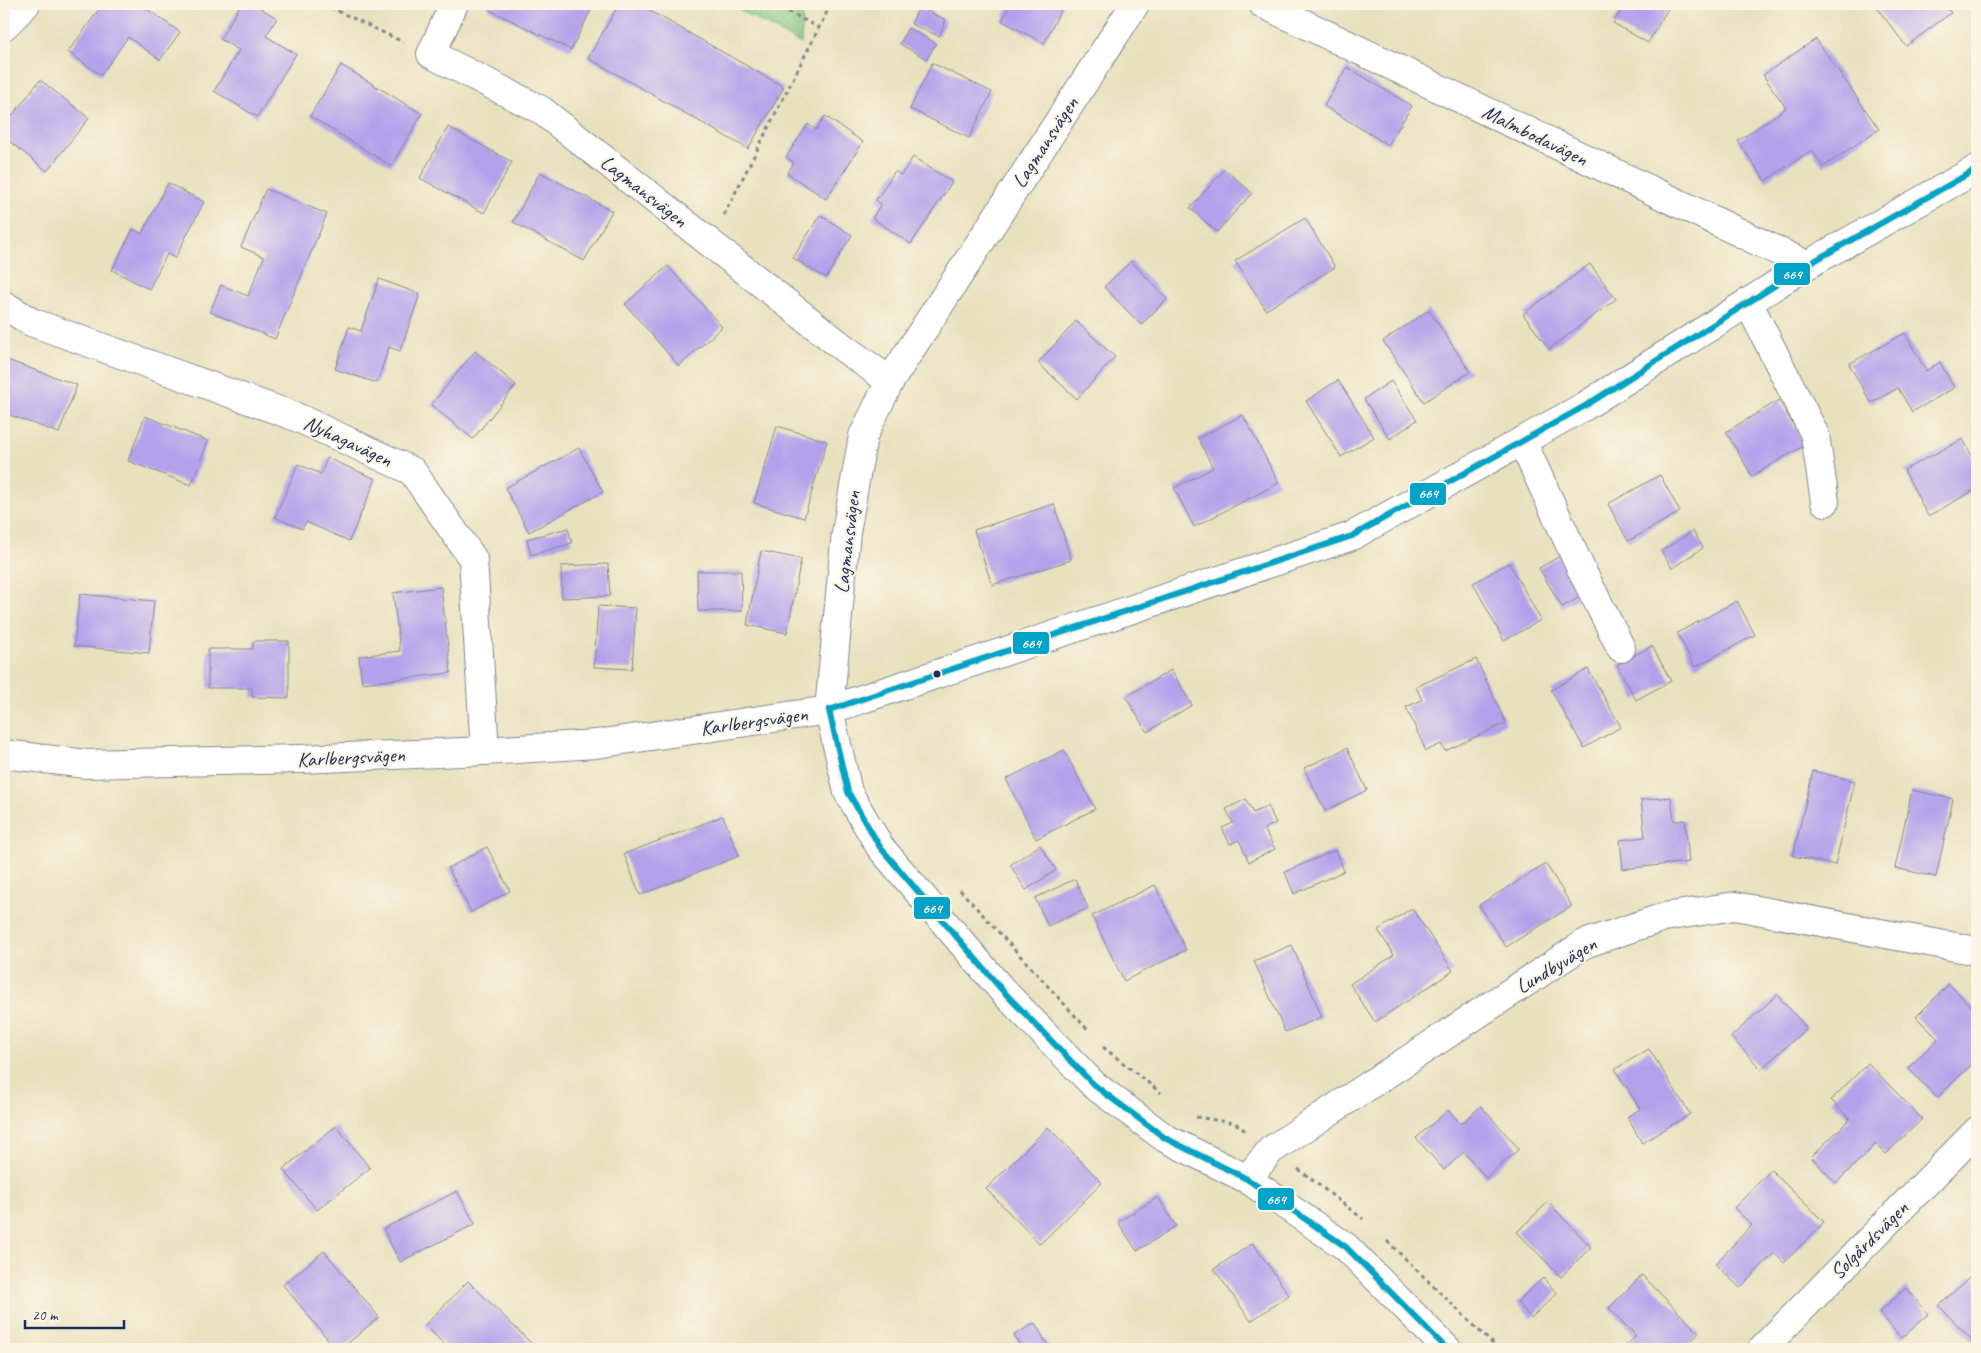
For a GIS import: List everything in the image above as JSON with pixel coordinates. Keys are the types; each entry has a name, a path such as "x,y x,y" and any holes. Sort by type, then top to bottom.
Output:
{"street":[{"path":"4,26 26,4"},
{"path":"430,54 454,4"},
{"name":"Lagmansvägen","path":"1135,4 890,381 863,436 846,532 829,710 848,792 880,847 1002,990 1094,1085 1165,1138 1247,1179 1346,1248 1447,1349"},
{"name":"Malmbodavägen","path":"1263,4 1807,265"},
{"name":"Lagmansvägen","path":"430,54 541,110 845,349 890,381"},
{"name":"Karlbergsvägen","path":"4,754 86,764 300,760 485,751 596,744 829,710 1352,536 1585,406 1807,265 1977,169"},
{"path":"1748,302 1815,435 1825,502"},
{"name":"Nyhagavägen","path":"4,305 31,322 294,416 412,471 474,559 485,751"},
{"path":"1522,441 1581,569 1622,648"},
{"name":"Lundbyvägen","path":"1247,1179 1271,1150 1584,944 1664,917 1734,906 1977,951"},
{"name":"Solgårdsvägen","path":"1762,1349 1977,1131"}],"path":[{"path":"322,4 430,54"},
{"path":"774,4 819,28"},
{"path":"704,238 720,222 831,4"},
{"path":"956,885 1094,1038"},
{"path":"1101,1045 1168,1099"},
{"path":"1190,1116 1235,1123 1350,1207 1370,1225"},
{"path":"1383,1238 1498,1349"}],"green space":[{"path":"728,4 806,4 803,11 801,44"}],"building":[{"path":"103,4 140,4 180,32 160,60 128,37 101,75 68,52"},
{"path":"241,4 253,4 277,18 266,36 296,54 257,117 214,91 239,50 220,39"},
{"path":"491,4 594,4 571,50 488,9"},
{"path":"619,4 638,4 784,87 748,149 588,58"},
{"path":"1010,4 1064,4 1044,43 1002,21"},
{"path":"1625,4 1670,5 1648,43 1613,23"},
{"path":"1874,4 1944,4 1951,13 1906,46"},
{"path":"919,7 946,20 939,36 911,24"},
{"path":"908,28 936,43 927,59 900,44"},
{"path":"1816,39 1879,129 1823,167 1812,150 1765,181 1738,141 1786,108 1763,75"},
{"path":"932,63 992,92 969,138 910,109"},
{"path":"341,65 422,114 391,166 310,116"},
{"path":"1347,67 1412,106 1388,145 1324,106"},
{"path":"40,80 89,118 47,171 4,137 4,126"},
{"path":"825,116 863,142 826,199 787,173 794,163 786,157 808,124 816,130"},
{"path":"448,127 512,162 484,213 420,178"},
{"path":"913,157 952,182 911,244 872,218 881,204 876,200 895,171 901,175"},
{"path":"1225,169 1252,193 1217,232 1190,208"},
{"path":"540,172 612,211 584,261 513,222"},
{"path":"168,183 204,202 175,258 167,254 149,289 112,270 133,229 142,234"},
{"path":"266,189 327,214 275,339 210,312 221,285 248,296 264,257 241,247"},
{"path":"820,215 852,235 826,278 793,258"},
{"path":"1305,218 1335,267 1266,310 1235,261"},
{"path":"1131,261 1167,299 1141,325 1104,287"},
{"path":"1590,264 1616,299 1549,349 1523,314"},
{"path":"668,266 722,327 679,366 625,304"},
{"path":"379,279 420,294 400,351 389,347 377,383 335,369 349,327 361,331"},
{"path":"1429,310 1470,372 1424,402 1383,341"},
{"path":"1076,321 1115,357 1077,399 1038,363"},
{"path":"1905,333 1926,371 1940,362 1954,388 1912,412 1898,388 1871,403 1849,364"},
{"path":"475,351 516,385 473,439 431,405"},
{"path":"7,360 77,385 59,433 4,413 4,369"},
{"path":"1338,380 1374,437 1341,457 1306,401"},
{"path":"1391,381 1417,420 1390,439 1364,399"},
{"path":"1779,400 1805,445 1752,476 1726,432"},
{"path":"1243,415 1279,483 1194,527 1174,488 1213,468 1198,438"},
{"path":"145,416 208,441 191,485 128,461"},
{"path":"777,426 827,441 804,518 754,503"},
{"path":"1963,439 1977,466 1977,489 1928,516 1904,470"},
{"path":"579,448 603,492 529,532 505,488"},
{"path":"327,458 376,479 349,541 306,522 302,529 275,517 298,464 321,474"},
{"path":"1660,475 1680,512 1628,541 1608,504"},
{"path":"1054,504 1071,560 992,585 974,530"},
{"path":"568,528 572,543 531,555 527,539"},
{"path":"1693,531 1703,548 1672,568 1661,551"},
{"path":"761,551 801,559 787,633 747,625"},
{"path":"1562,555 1584,595 1562,607 1539,568"},
{"path":"1509,563 1541,620 1504,641 1473,583"},
{"path":"608,564 610,596 562,598 561,566"},
{"path":"697,571 741,571 742,611 698,611"},
{"path":"441,587 451,673 362,683 359,656 400,651 393,593"},
{"path":"80,594 154,601 149,653 74,646"},
{"path":"1737,601 1755,635 1695,667 1677,633"},
{"path":"598,606 636,608 632,669 594,667"},
{"path":"253,641 289,641 289,698 252,697 252,688 208,688 208,649 253,649"},
{"path":"1652,646 1671,681 1636,700 1617,665"},
{"path":"1476,659 1506,723 1445,751 1441,744 1426,751 1406,707 1422,700 1416,687"},
{"path":"1588,669 1621,727 1584,748 1551,690"},
{"path":"1171,670 1192,705 1147,732 1126,697"},
{"path":"1347,748 1367,790 1325,811 1304,768"},
{"path":"1064,750 1095,809 1036,839 1006,779"},
{"path":"1813,771 1855,781 1835,865 1793,856"},
{"path":"1912,790 1953,799 1936,877 1895,868"},
{"path":"1671,797 1674,821 1685,820 1689,862 1623,869 1620,840 1645,837 1641,800"},
{"path":"1246,799 1253,813 1268,806 1276,823 1264,829 1275,849 1249,862 1239,840 1230,844 1222,828 1233,823 1226,809"},
{"path":"723,816 739,856 640,895 624,854"},
{"path":"1040,845 1056,870 1026,890 1010,865"},
{"path":"487,847 510,891 471,912 448,868"},
{"path":"1335,850 1344,871 1294,894 1285,872"},
{"path":"1546,864 1572,906 1506,947 1479,905"},
{"path":"1075,879 1088,908 1048,926 1035,898"},
{"path":"1155,885 1186,950 1124,981 1092,916"},
{"path":"1412,908 1453,971 1375,1022 1350,984 1394,955 1378,930"},
{"path":"1292,945 1322,1017 1285,1032 1254,961"},
{"path":"1949,984 1972,1007 1977,1002 1977,1059 1937,1098 1908,1068 1938,1039 1916,1017"},
{"path":"1777,995 1807,1028 1761,1069 1731,1037"},
{"path":"1649,1049 1690,1114 1642,1143 1627,1117 1640,1109 1615,1069"},
{"path":"1868,1063 1922,1119 1886,1154 1876,1144 1836,1183 1811,1157 1850,1119 1831,1100"},
{"path":"1481,1106 1519,1149 1486,1178 1464,1152 1444,1170 1416,1138 1448,1110 1461,1124"},
{"path":"336,1126 370,1168 317,1210 283,1169"},
{"path":"1048,1127 1102,1183 1040,1244 986,1189"},
{"path":"1771,1170 1824,1222 1784,1263 1774,1253 1740,1288 1715,1264 1752,1225 1734,1208"},
{"path":"457,1191 475,1224 400,1262 383,1229"},
{"path":"1158,1197 1176,1226 1137,1251 1118,1222"},
{"path":"1548,1202 1591,1247 1561,1277 1517,1232"},
{"path":"1253,1243 1289,1295 1251,1321 1214,1269"},
{"path":"324,1251 379,1317 341,1349 336,1349 283,1285"},
{"path":"1642,1275 1699,1333 1683,1349 1622,1349 1636,1336 1609,1308"},
{"path":"1971,1275 1977,1281 1977,1345 1939,1306"},
{"path":"1543,1278 1557,1293 1531,1318 1517,1302"},
{"path":"468,1281 537,1349 449,1349 425,1325"},
{"path":"1906,1288 1928,1314 1901,1338 1879,1312"},
{"path":"1035,1323 1050,1349 1022,1349 1014,1335"}],"transit line":[{"name":"664","path":"829,710 1352,536 1585,406 1807,265 1977,169"},
{"name":"664","path":"829,710 848,792 880,847 1002,990 1094,1085 1165,1138 1247,1179 1346,1247 1447,1349"}]}
